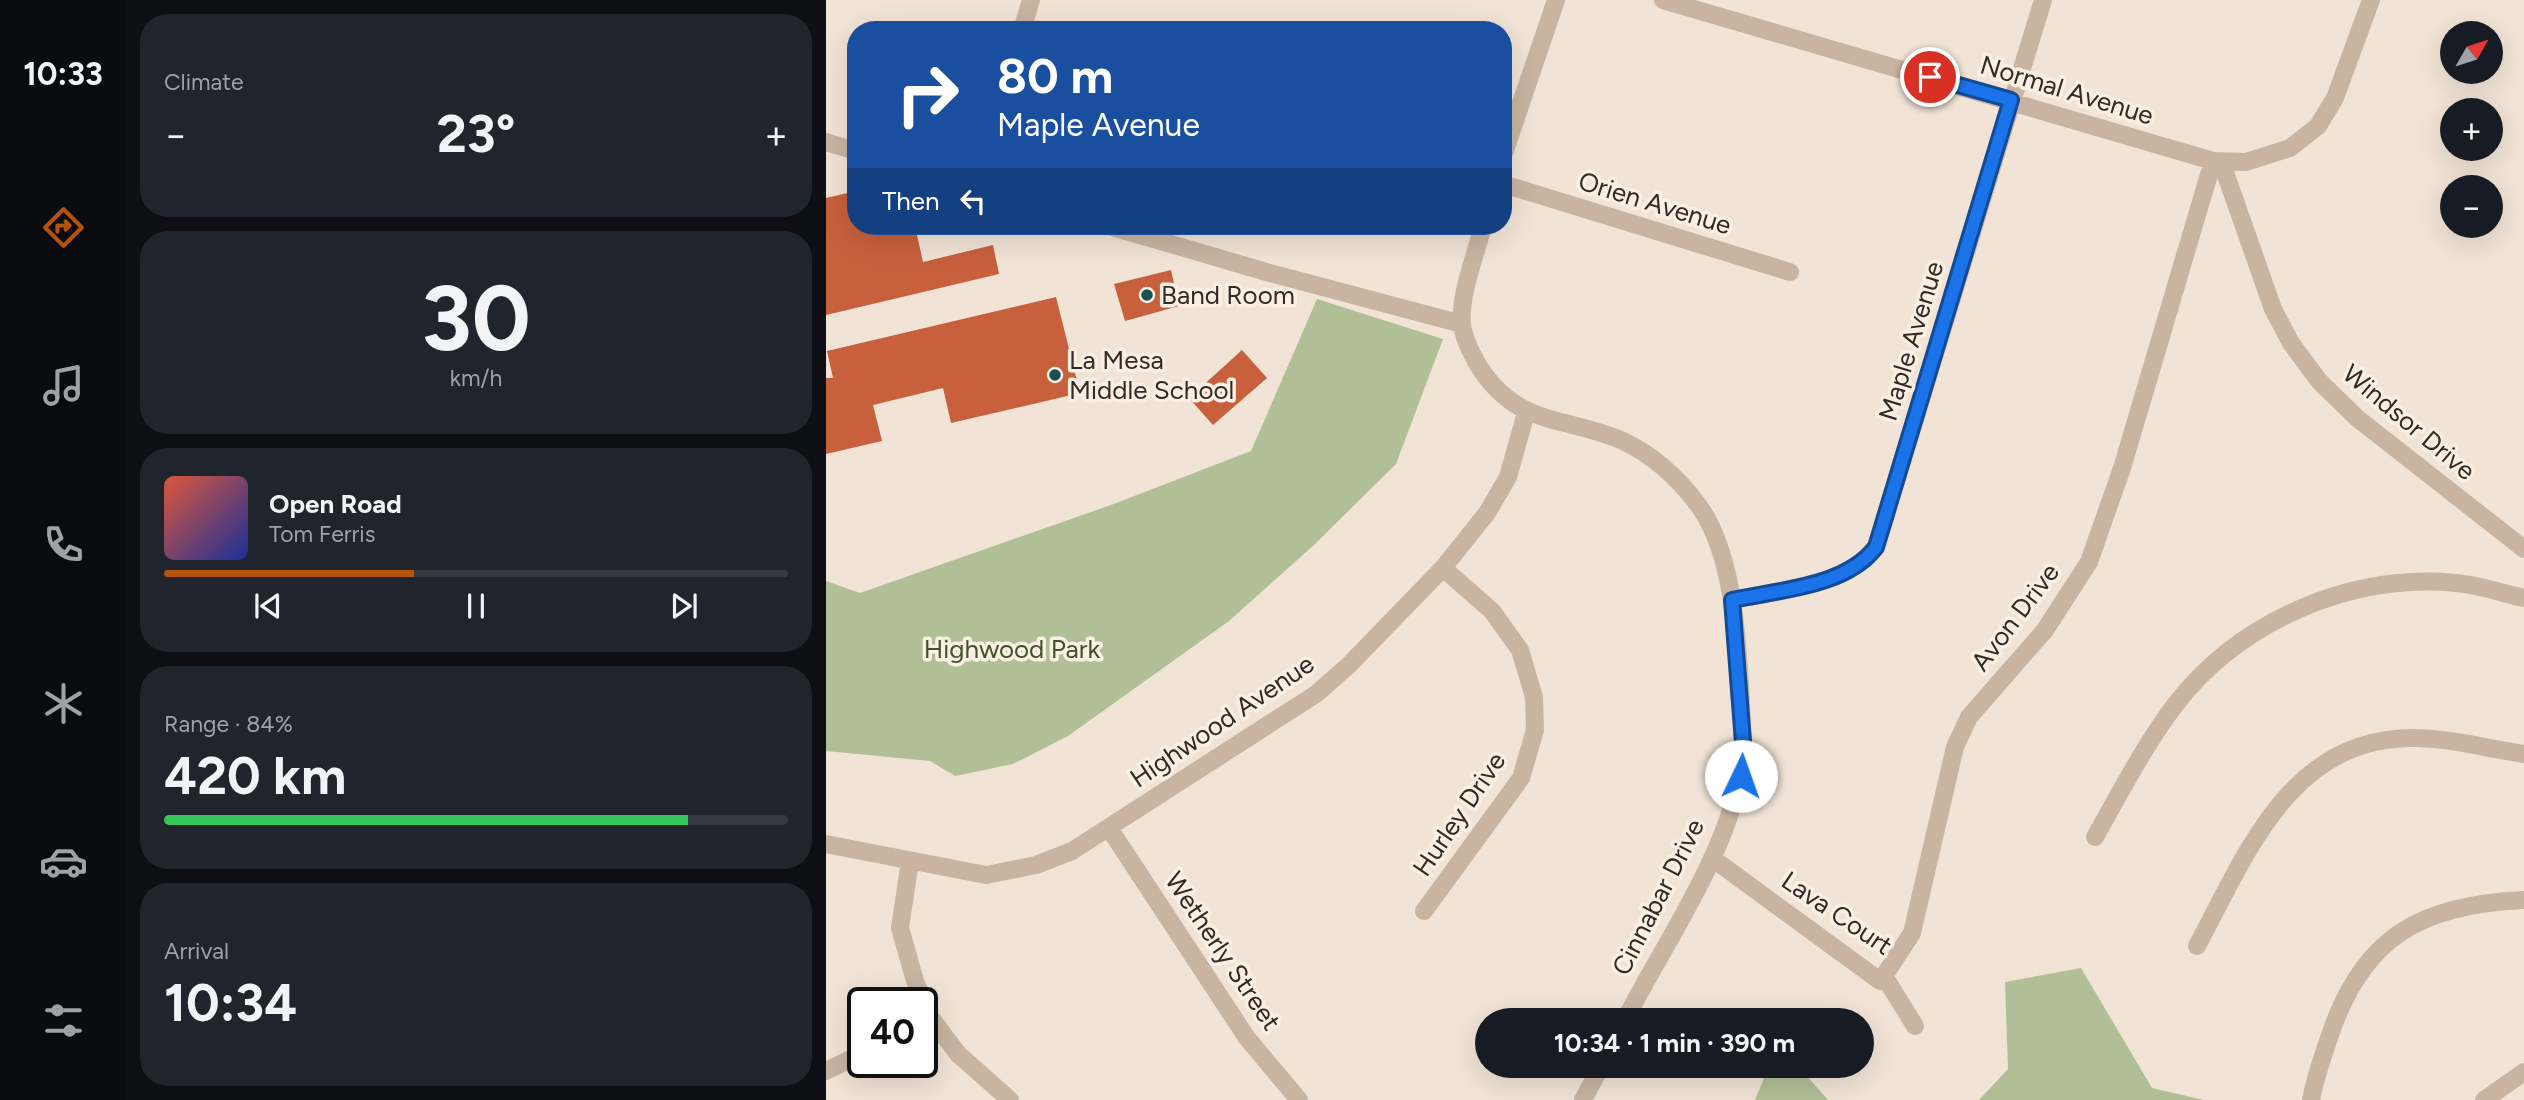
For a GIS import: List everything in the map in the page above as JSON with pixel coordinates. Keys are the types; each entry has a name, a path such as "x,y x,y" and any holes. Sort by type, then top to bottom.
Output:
{"street":[{"path":"1025,21 1031,0"},
{"path":"1512,130 1556,0"},
{"name":"Normal Avenue","path":"1663,0 2217,161 2246,162 2290,148 2318,126 2336,98 2371,0"},
{"name":"Maple Avenue","path":"1732,600 1841,576 1862,563 1876,547 2043,0"},
{"path":"826,142 847,148"},
{"name":"Windsor Drive","path":"2217,161 2273,309 2291,343 2319,381 2357,418 2524,549"},
{"name":"Avon Drive","path":"1884,976 1912,933 1955,747 1969,718 2045,630 2090,562 2122,468 2217,161"},
{"name":"Orien Avenue","path":"1512,187 1790,272"},
{"path":"1139,235 1462,324"},
{"name":"Cinnabar Drive","path":"1481,235 1462,304 1462,324 1468,345 1485,375 1504,396 1527,413 1621,440 1657,462 1673,476 1700,508 1711,527 1726,566 1732,600 1744,755 1741,776 1712,858 1631,1008"},
{"name":"Highwood Avenue","path":"826,844 986,875 1016,871 1072,851 1316,694 1349,665 1443,568 1487,513 1508,477 1527,413"},
{"name":"Hurley Drive","path":"1424,911 1521,778 1535,730 1531,680 1516,643 1492,611 1443,568"},
{"path":"2095,837 2175,705 2228,651 2270,623 2316,601 2393,584 2456,583 2524,598"},
{"path":"2197,946 2241,864 2278,804 2305,776 2325,762 2357,747 2396,738 2437,740 2524,754"},
{"name":"Wetherly Street","path":"1109,828 1247,1038 1298,1100"},
{"name":"Lava Court","path":"1712,858 1880,981 1884,976 1915,1026"},
{"path":"910,861 900,928 917,987"},
{"path":"2311,1100 2318,1065 2342,1000 2351,983 2376,952 2406,928 2438,914 2477,904 2524,900"},
{"path":"938,1032 958,1054 1010,1100"},
{"path":"826,1071 847,1061"},
{"path":"2484,1100 2524,1072"},
{"path":"1583,1100 1595,1078"}],"green space":[{"name":"Highwood Park","path":"1317,299 1443,339 1396,464 1314,545 1229,621 1068,736 1013,764 955,776 930,761 826,751 826,581 860,593 1111,505 1251,451"},
{"path":"2081,968 2152,1088 2204,1100 1979,1100 2008,1069 2005,982"},
{"path":"1764,1078 1809,1078 1828,1100 1755,1100"}],"building":[{"path":"847,193 847,235 917,235 923,262 993,245 999,274 826,315 826,198"},
{"name":"Band Room","path":"1171,270 1179,306 1125,321 1114,284"},
{"path":"1056,297 1080,393 951,423 943,388 873,405 882,441 826,454 826,378 833,378 827,351"},
{"path":"1242,350 1267,378 1213,425 1189,398"}],"place":[{"name":"Band Room","path":"1147,295"},
{"name":"La Mesa Middle School","path":"1055,375"}],"route":[{"path":"1741,776 1744,755 1732,600 1841,576 1862,563 1876,547 2011,100 1930,77"}]}
